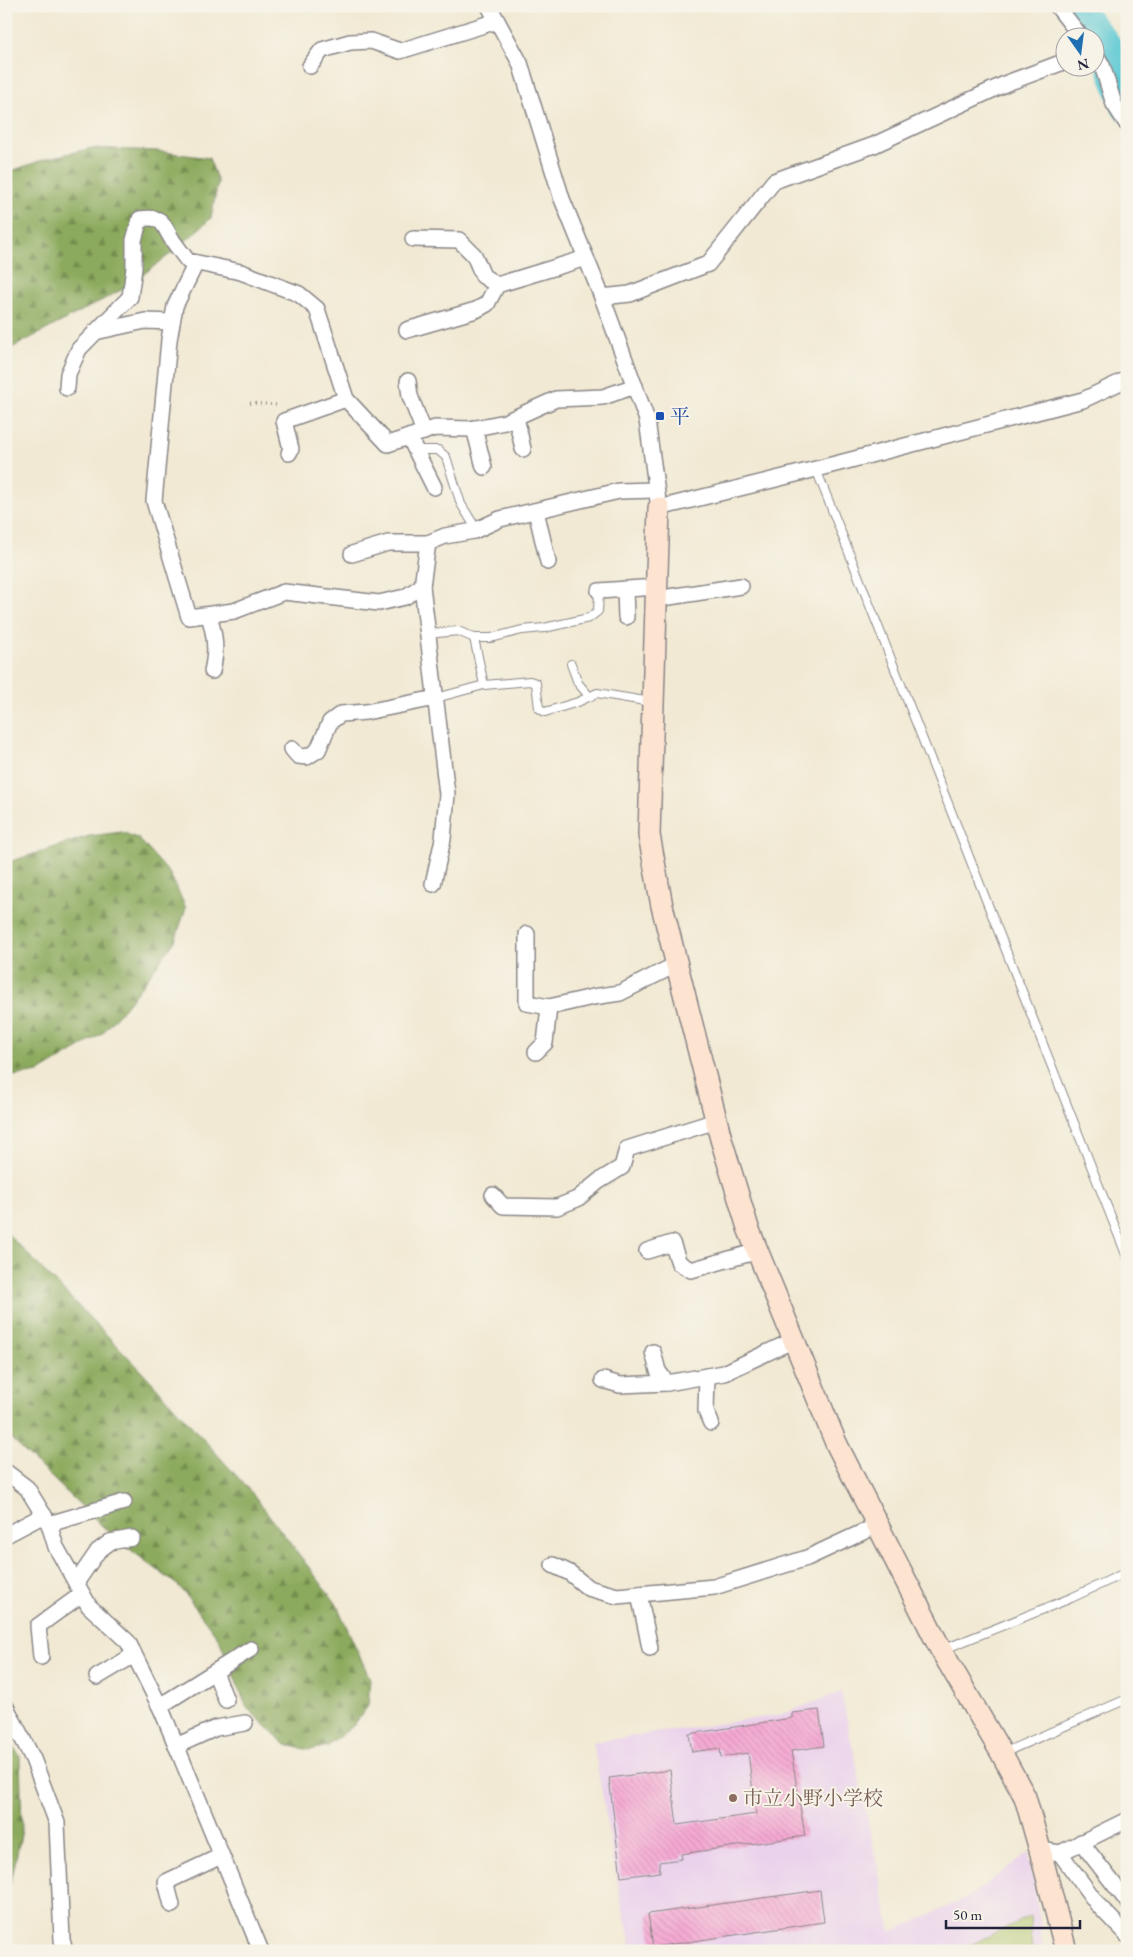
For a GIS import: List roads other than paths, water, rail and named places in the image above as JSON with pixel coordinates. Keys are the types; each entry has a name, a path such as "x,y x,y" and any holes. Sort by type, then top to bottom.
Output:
{"street":[{"path":"489,6 520,63 562,199 602,297 647,420 658,499 649,835 662,906 716,1121 748,1228 836,1443 941,1650 1002,1754 1025,1797 1050,1851 1066,1951"},
{"path":"1057,6 1074,28"},
{"path":"310,66 322,50 350,42 371,41 400,51 497,21"},
{"path":"602,297 630,294 708,264 774,181 874,145 1007,83 1056,65"},
{"path":"1106,78 1114,104 1127,124"},
{"path":"67,388 68,374 79,349 130,297 134,268 134,240 140,219 152,217 163,222 188,261 241,272 299,294 317,309 346,399 388,444 413,444 424,432 435,428 474,428 505,422 556,399 603,397 635,386"},
{"path":"413,239 459,240 474,255 483,276 498,285"},
{"path":"407,330 476,310 487,304 498,285 586,258"},
{"path":"196,263 176,306 168,340 154,501 189,617 234,612 284,592 379,603 405,597 422,586"},
{"path":"95,332 145,320 172,322"},
{"path":"352,554 388,543 428,543 446,536 477,530 500,519 619,491 658,499 816,469 1083,400 1127,379"},
{"path":"408,381 410,396 424,432"},
{"path":"289,453 291,449 284,421 346,399"},
{"path":"516,417 523,448"},
{"path":"474,428 484,467"},
{"path":"413,444 434,487"},
{"path":"536,511 548,562"},
{"path":"428,543 422,586 447,794 442,839 433,884"},
{"path":"599,591 625,589 656,593 741,586"},
{"path":"625,589 626,617"},
{"path":"209,616 215,635 216,655 212,670"},
{"path":"292,749 298,756 307,758 318,750 330,722 341,714 366,712 436,698"},
{"path":"527,934 527,1003 549,1007 620,993 677,964"},
{"path":"536,1052 545,1043 549,1007"},
{"path":"493,1196 503,1206 557,1207 577,1200 599,1181 622,1167 627,1149 716,1121"},
{"path":"647,1250 672,1243 679,1263 691,1270 758,1251"},
{"path":"603,1380 620,1385 667,1382 724,1373 794,1340"},
{"path":"653,1352 658,1371 667,1382"},
{"path":"707,1376 706,1412 711,1423"},
{"path":"6,1472 27,1488 47,1519 56,1547 90,1606 128,1642 160,1706 261,1951"},
{"path":"6,1535 47,1519 124,1502"},
{"path":"553,1565 570,1573 588,1588 617,1596 714,1587 807,1558 878,1525"},
{"path":"41,1656 38,1626 79,1588 98,1551 110,1542 132,1538"},
{"path":"639,1594 650,1648"},
{"path":"160,1706 251,1649"},
{"path":"97,1677 134,1655"},
{"path":"215,1672 226,1700"},
{"path":"6,1706 33,1759 56,1823 62,1940 65,1951"},
{"path":"176,1746 216,1728 245,1723"},
{"path":"1050,1851 1081,1842 1127,1820"},
{"path":"1081,1842 1127,1901"},
{"path":"1050,1851 1127,1935"},
{"path":"172,1905 166,1882 221,1856"}],"lane":[{"path":"413,444 438,450 446,457 461,504 477,530"},
{"path":"816,469 1127,1258"},
{"path":"428,634 458,631 474,638 491,638 522,630 544,628 589,618 598,611 599,591"},
{"path":"474,638 484,685"},
{"path":"571,664 578,683 590,697"},
{"path":"436,698 484,685 530,681 536,683 539,708 545,712 597,693 653,702"},
{"path":"941,1650 1071,1598 1127,1572"},
{"path":"1002,1754 1127,1699"}],"waterway":[{"path":"1073,6 1105,45 1127,106"}],"place":[{"name":"平","path":"660,416"},
{"name":"市立小野小学校","path":"733,1798"}]}
